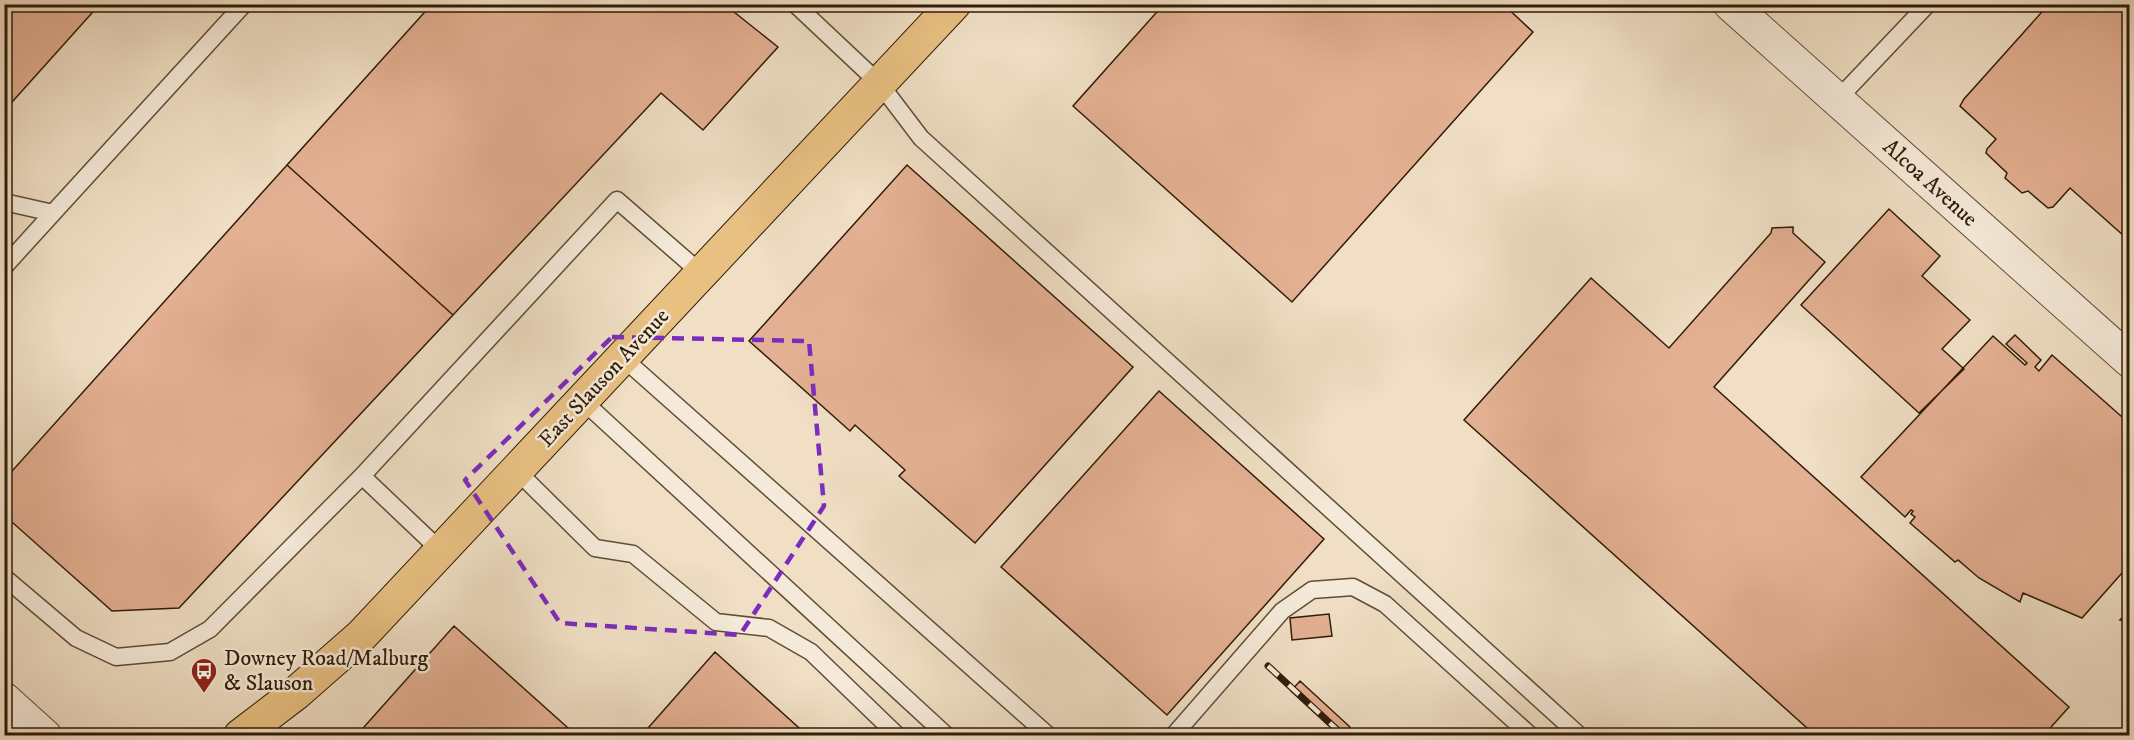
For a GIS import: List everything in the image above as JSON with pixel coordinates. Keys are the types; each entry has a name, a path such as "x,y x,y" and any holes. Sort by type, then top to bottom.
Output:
{"main road":[{"name":"East Slauson Avenue","path":"240,735 295,694 361,636 954,4"}],"street":[{"name":"Alcoa Avenue","path":"1730,4 2130,361"},
{"path":"4,699 45,735"}],"lane":[{"path":"4,267 244,4"},
{"path":"795,4 880,84 921,138 1580,735"},
{"path":"1837,100 1928,4"},
{"path":"4,577 76,638 116,657 170,652 210,629 362,476 617,200 702,274"},
{"path":"4,202 52,213"},
{"path":"623,358 1048,735"},
{"path":"583,401 947,735"},
{"path":"517,471 595,548 633,554 716,622 769,628 811,652 898,735"},
{"path":"362,476 441,551"},
{"path":"1173,735 1282,611 1312,591 1353,587 1384,604 1531,735"}],"highlighted area":[{"path":"612,337 809,341 824,506 740,635 560,623 465,480"}],"building":[{"path":"4,4 100,4 4,111"},
{"path":"432,4 724,4 778,47 703,130 661,93 453,315 287,165"},
{"path":"1164,4 1503,4 1533,32 1292,302 1073,106"},
{"path":"2049,4 2130,4 2130,230 2124,236 2070,188 2053,207 2048,208 2028,191 2022,193 2005,178 2007,173 1986,153 1996,139 1960,106"},
{"path":"287,165 453,315 179,608 112,611 4,515 4,480"},
{"path":"907,165 1133,367 975,543 899,476 905,470 855,425 850,431 749,341"},
{"path":"1889,209 1940,256 1922,276 1970,320 1942,349 1964,369 1919,413 1801,305"},
{"path":"1793,227 1793,233 1825,262 1714,387 2069,707 2043,736 1816,736 1464,420 1591,278 1669,348 1771,233 1772,228"},
{"path":"2015,335 2041,360 2035,367 2039,371 2052,355 2130,424 2130,564 2082,618 2023,593 2020,602 1979,578 1958,560 1955,562 1910,523 1915,517 1911,514 1913,511 1911,510 1905,517 1861,477 1993,336 2025,365 2027,363 2006,344"},
{"path":"1159,391 1324,539 1167,715 1001,567"},
{"path":"2130,610 2130,621 2120,620"},
{"path":"1329,614 1332,636 1292,640 1290,618"},
{"path":"454,626 577,736 356,736"},
{"path":"715,652 808,736 641,736"},
{"path":"1300,681 1350,727 1343,736 1340,736 1291,691"}],"railway":[{"path":"1268,666 1344,736"}],"place":[{"name":"Downey Road/Malburg & Slauson","path":"204,694"}]}
